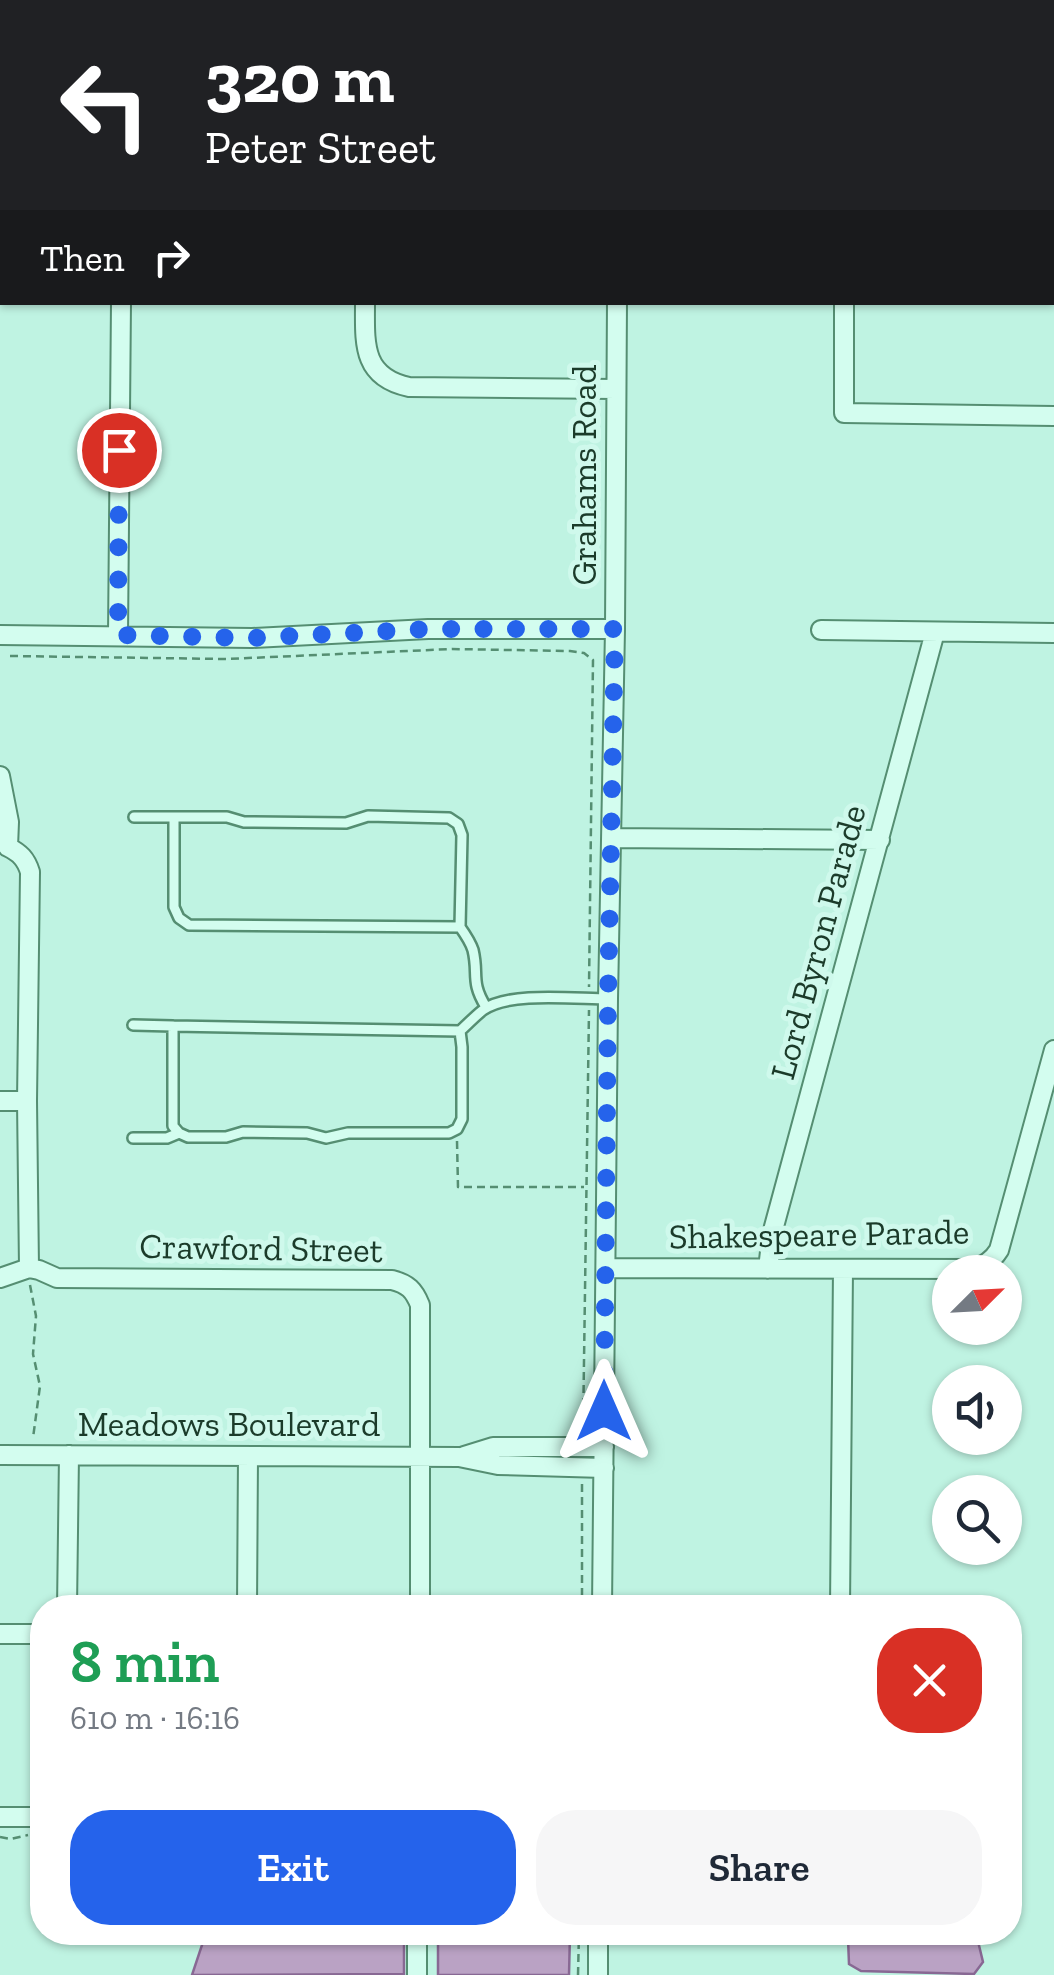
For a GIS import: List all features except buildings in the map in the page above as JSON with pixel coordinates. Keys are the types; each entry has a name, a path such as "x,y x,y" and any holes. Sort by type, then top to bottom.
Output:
{"street":[{"path":"118,635 121,305"},
{"path":"365,305 364,344 380,374 393,384 616,389"},
{"name":"Grahams Road","path":"602,1595 617,305"},
{"path":"844,305 844,413 1054,416"},
{"path":"0,635 252,638 428,629 615,629"},
{"path":"821,630 1054,633"},
{"name":"Lord Byron Parade","path":"768,1269 772,1234 935,632"},
{"path":"0,776 9,822 4,847 19,853 30,872 29,1268 0,1278"},
{"path":"612,838 880,840"},
{"name":"Shakespeare Parade","path":"606,1268 983,1266 999,1250 1054,1050"},
{"path":"0,1101 27,1101"},
{"name":"Crawford Street","path":"29,1268 57,1278 392,1280 405,1284 416,1293 420,1305 420,1457"},
{"path":"840,1595 844,1269"},
{"name":"Meadows Boulevard","path":"458,1458 494,1447 604,1446"},
{"name":"Meadows Boulevard","path":"0,1455 420,1457 498,1465 604,1468"},
{"path":"67,1595 69,1455"},
{"path":"247,1595 248,1456"},
{"path":"420,1457 420,1595"},
{"path":"0,1634 30,1634"},
{"path":"0,1817 30,1817"},
{"path":"416,1975 417,1945"},
{"path":"598,1945 598,1975"}],"lane":[{"path":"134,816 346,823 368,816 448,818 458,824 462,835 460,927 474,953 475,984 486,1008"},
{"path":"174,817 174,907 179,918 189,925 460,927"},
{"path":"133,1025 460,1032 486,1008 512,1000 608,1000"},
{"path":"173,1026 174,1126 188,1136 226,1137 243,1132 307,1133 326,1138 348,1133 449,1134 462,1120 460,1032"},
{"path":"133,1138 167,1138 179,1133"}],"path":[{"path":"457,1129 458,1187 606,1188"},
{"path":"29,1268 36,1316 33,1354 40,1386 34,1455"},
{"path":"582,1481 582,1595"},
{"path":"0,1837 28,1835"},
{"path":"578,1975 579,1945"}],"shaded area":[{"path":"202,1945 404,1945 404,1974 192,1975"},
{"path":"438,1945 570,1945 569,1975 438,1975"},
{"path":"848,1945 979,1945 983,1962 974,1974 861,1971 849,1964"}],"route":[{"path":"119,450 118,635 252,638 428,629 615,629 604,1411"}]}
